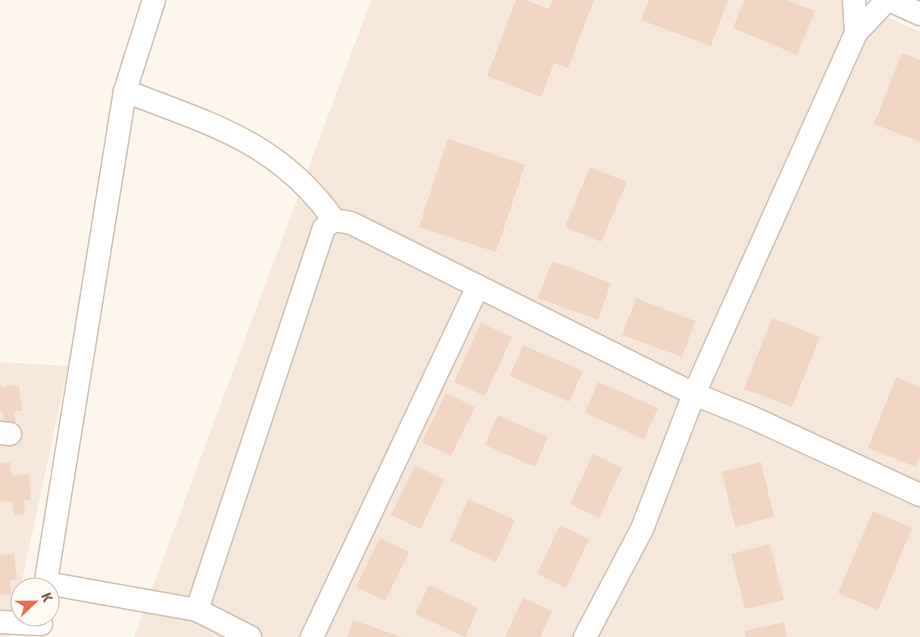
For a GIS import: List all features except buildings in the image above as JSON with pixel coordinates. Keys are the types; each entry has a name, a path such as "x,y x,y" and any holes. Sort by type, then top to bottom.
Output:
{"street":[{"path":"47,577 126,91 154,0"},
{"path":"854,0 856,33"},
{"path":"585,637 642,529 694,394 856,33 888,0 920,14"},
{"path":"126,91 252,143 299,178 334,220 351,223 694,394 751,417 920,495"},
{"path":"196,610 324,228 334,220"},
{"path":"312,637 478,286"},
{"path":"60,587 196,610 250,637"}],"shaded area":[{"path":"371,0 849,0 920,32 920,637 134,637"},
{"path":"0,362 68,366 23,577 10,577 10,627 12,627 10,637 0,637"}]}
